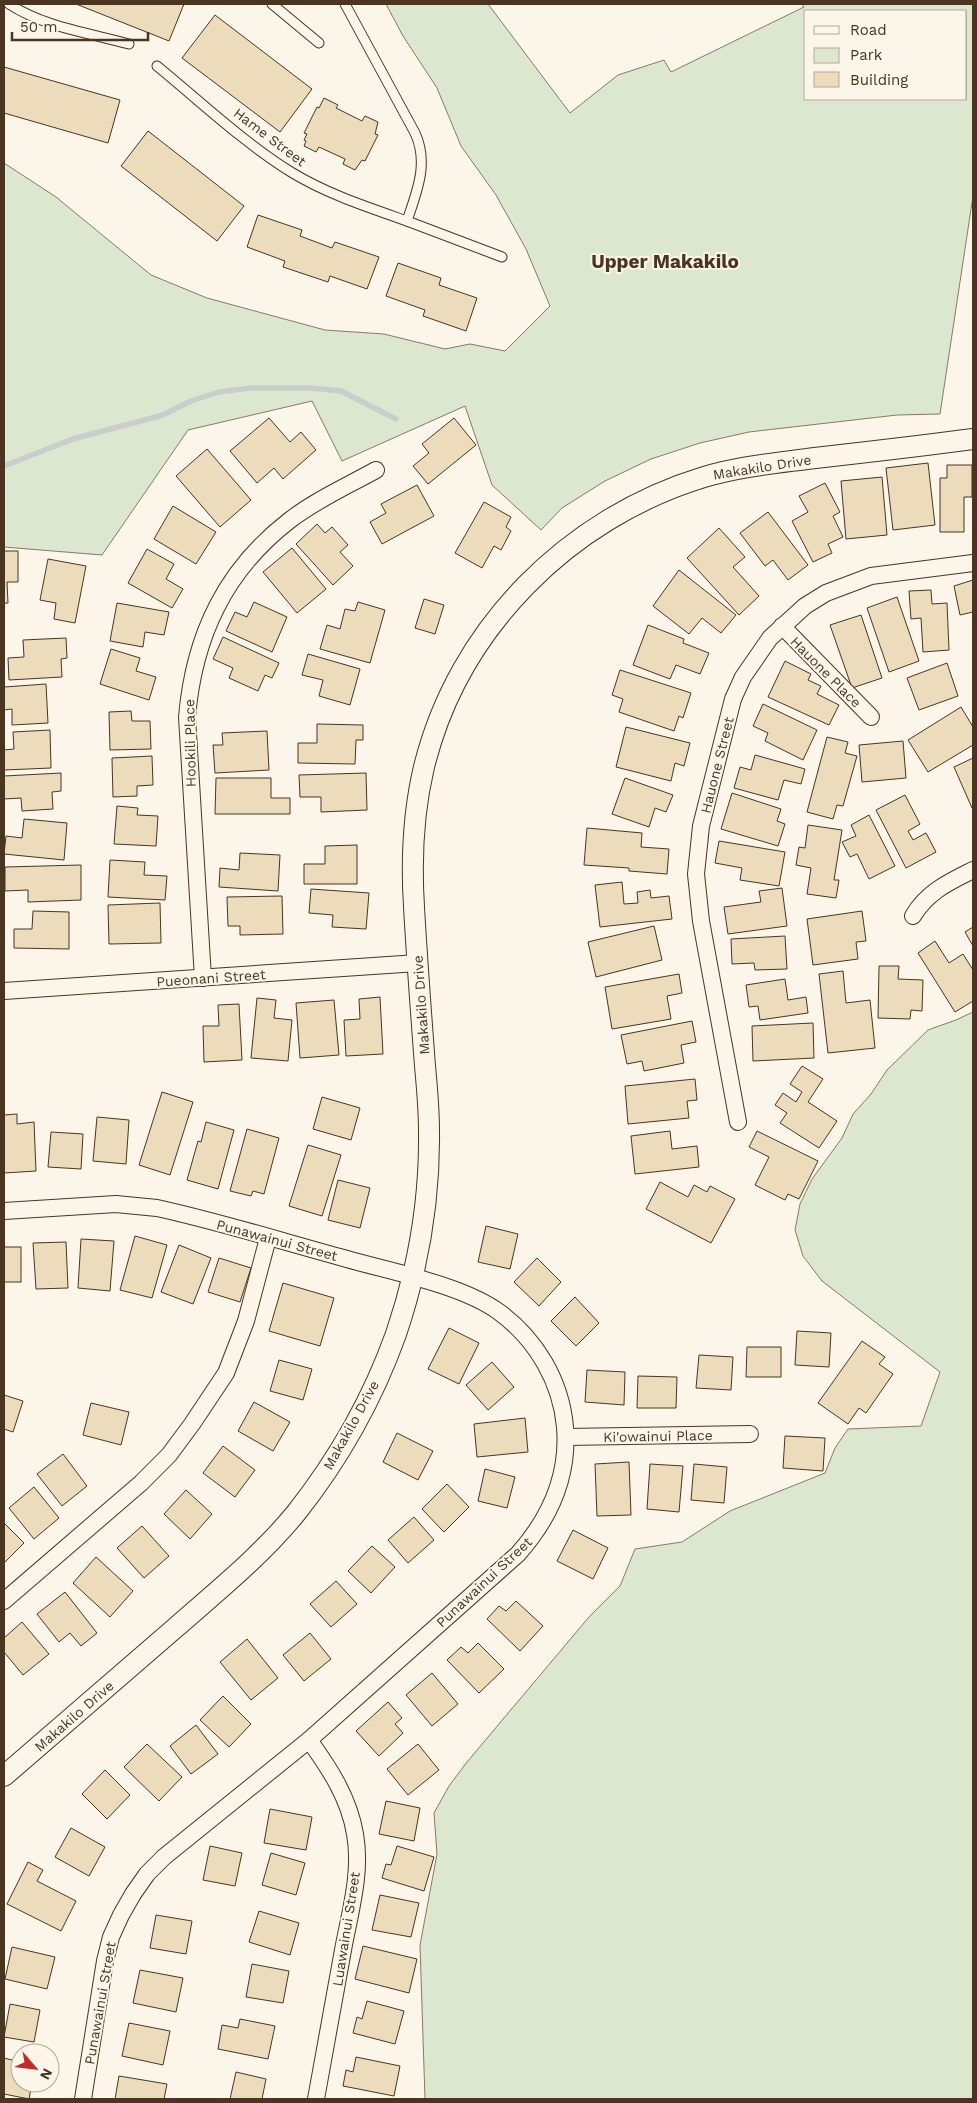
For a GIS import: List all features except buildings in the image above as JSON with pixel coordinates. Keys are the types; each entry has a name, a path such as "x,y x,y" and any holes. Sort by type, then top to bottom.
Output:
{"street":[{"name":"Makakilo Drive","path":"4,1776 248,1564 295,1514 336,1458 370,1397 396,1333 412,1277 426,1199 430,1130 412,858 416,811 424,765 439,720 458,677 483,637 512,599 545,566 582,536 621,511 664,491 708,476 754,466 973,440"},
{"name":"Hookili Place","path":"203,978 187,717 189,688 204,632 216,606 231,581 248,558 268,537 315,503 376,470"},
{"name":"Hauone Street","path":"738,1122 697,897 698,850 701,826 733,699 755,657 782,626 806,606 848,584 870,576 973,563"},
{"name":"Hauone Place","path":"782,626 871,717"},
{"path":"913,916 922,902 934,891 973,870"},
{"name":"Pueonani Street","path":"4,991 418,963"},
{"name":"Punawainui Street","path":"4,1211 116,1204 136,1205 177,1212 467,1294 484,1302 514,1324 526,1336 543,1359 561,1401 566,1437 562,1474 557,1492 546,1517 518,1554 309,1740 164,1857 147,1874 121,1915 105,1961 84,2099"},
{"path":"4,1601 141,1483 169,1455 192,1424 226,1373 246,1321 268,1238"},
{"name":"Ki'owainui Place","path":"566,1437 750,1434"},
{"name":"Luawainui Street","path":"309,1740 327,1766 345,1798 355,1834 357,1852 354,1890 316,2099"}],"lane":[{"path":"9,4 47,22 129,44"},
{"path":"272,4 319,43"},
{"path":"345,4 415,133 420,146 421,176 407,220"},
{"name":"Hame Street","path":"157,66 267,156 292,172 344,198 407,220 502,258"}],"green space":[{"path":"386,4 488,4 570,113 618,75 664,60 671,72 804,7 802,4 973,4 973,196 940,414 897,415 749,432 700,443 651,459 605,481 562,508 541,530 492,485 465,406 342,461 312,401 188,430 102,555 4,547 4,163 56,197 151,275 207,298 325,330 384,334 445,349 470,344 505,351 550,306 526,249 496,195 461,146 437,88 403,36"},
{"path":"973,1012 973,2099 425,2099 420,1945 437,1854 434,1813 449,1786 589,1617 620,1586 635,1549 682,1542 730,1511 825,1473 835,1448 848,1429 921,1426 940,1372 822,1281 803,1256 795,1230 800,1204 812,1179 842,1138 853,1114 871,1094 887,1070 928,1030"}],"waterway":[{"path":"4,466 73,439 163,415 191,401 219,392 250,388 310,388 341,391 396,419"}],"district":[{"name":"Upper Makakilo","path":"665,261"}]}
